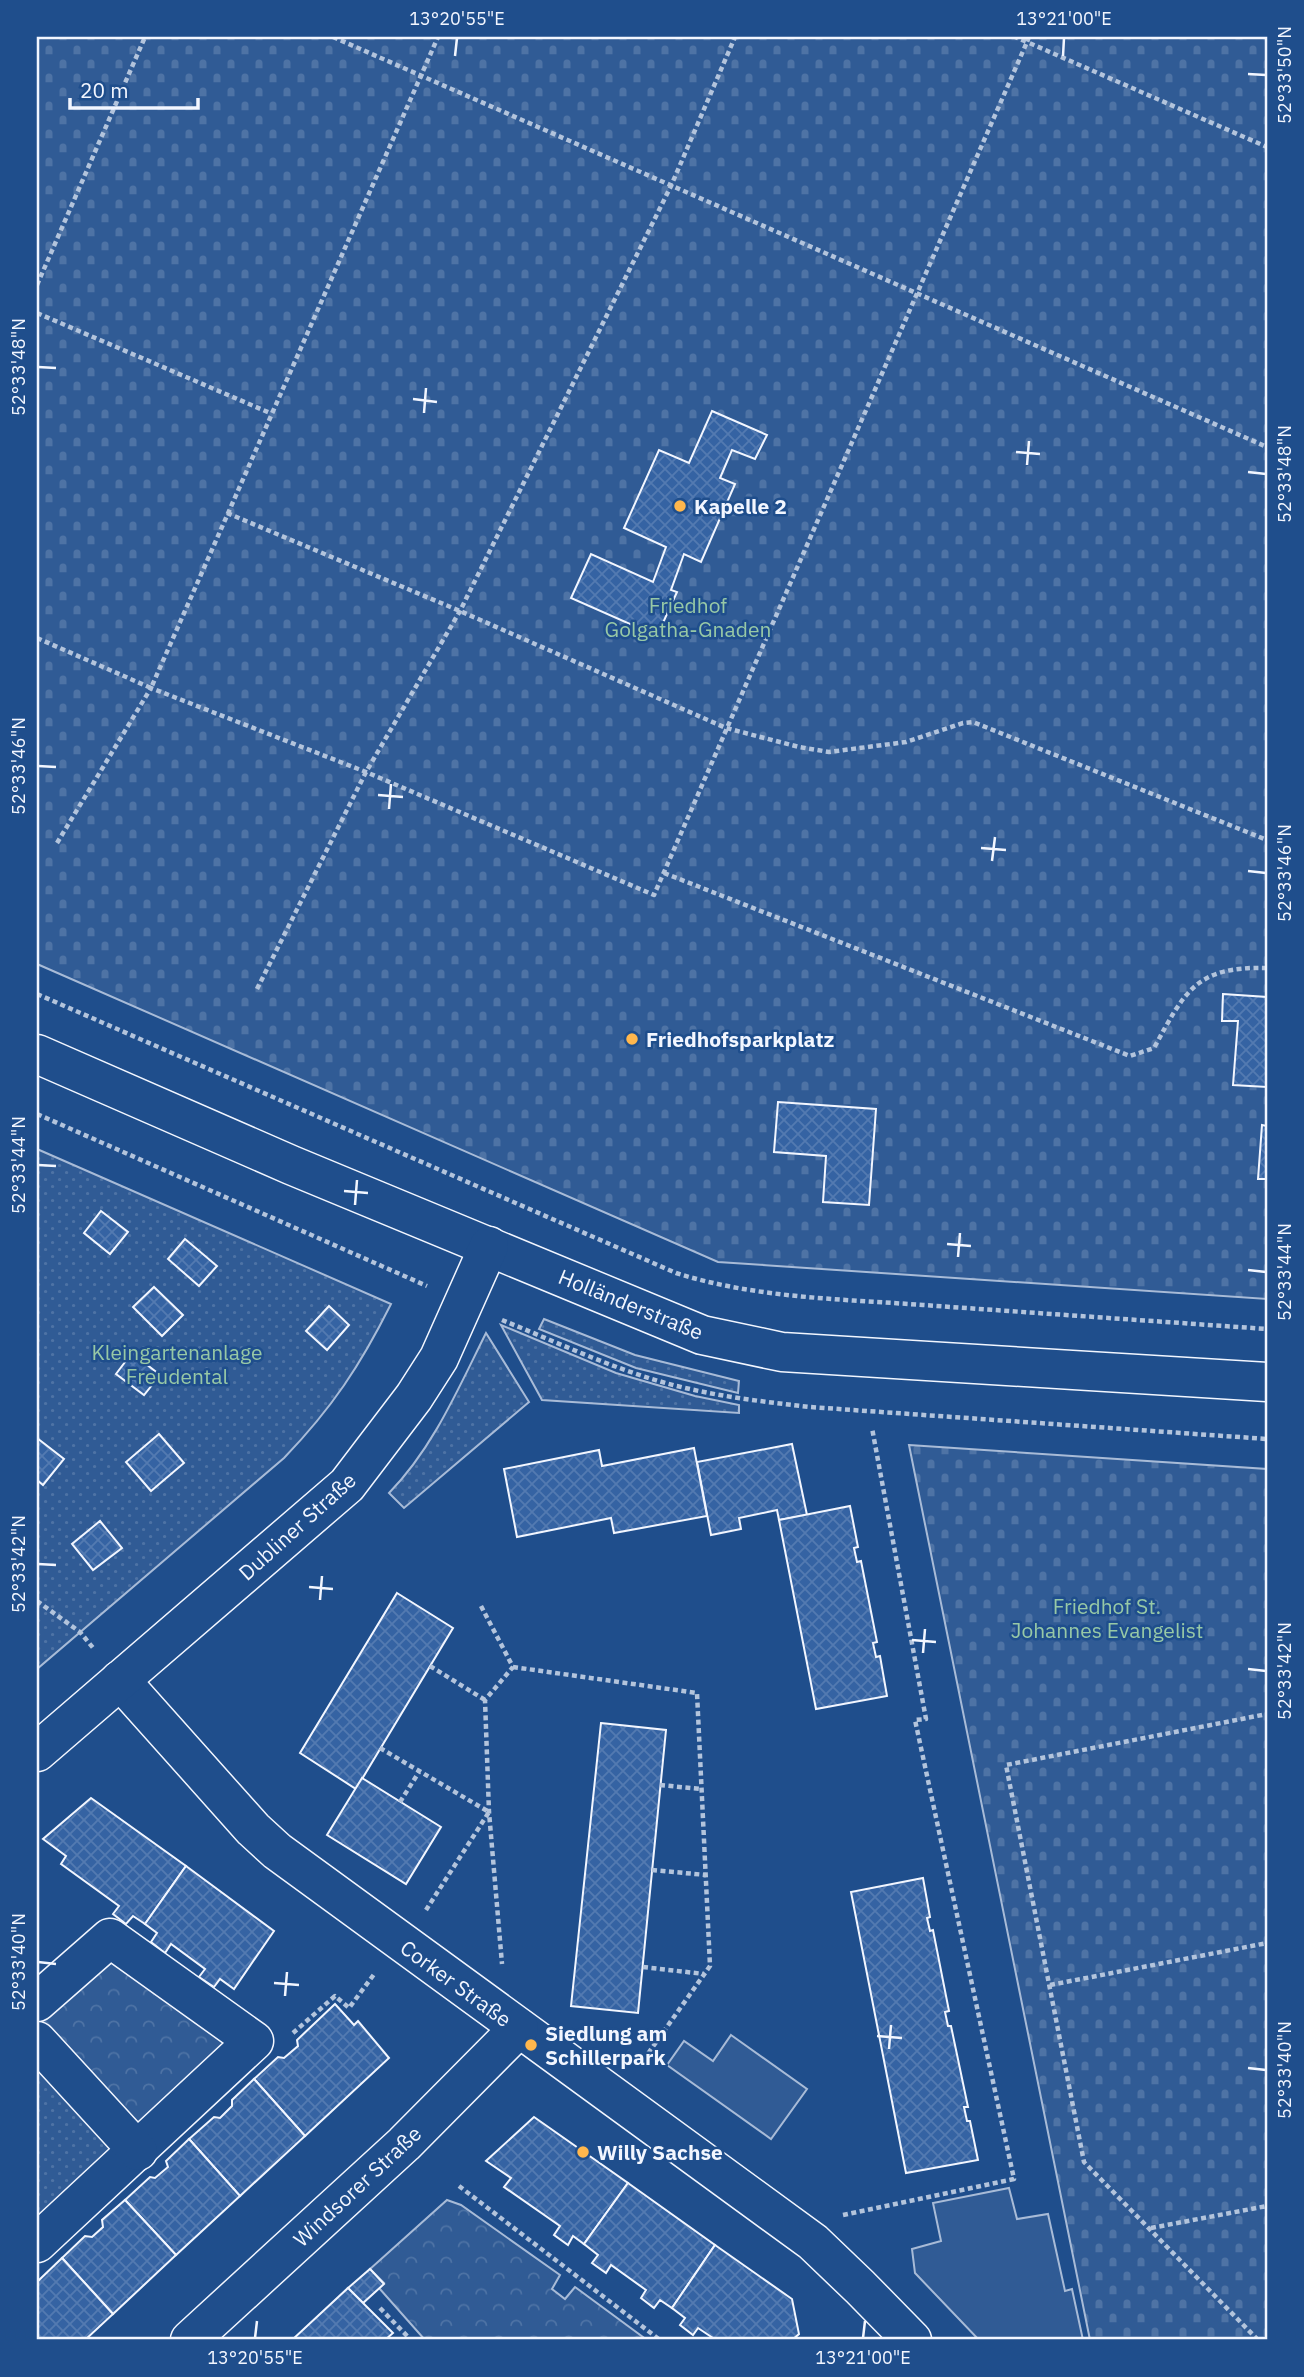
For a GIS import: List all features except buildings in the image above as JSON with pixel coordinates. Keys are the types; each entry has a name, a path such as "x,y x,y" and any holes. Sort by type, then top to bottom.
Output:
{"street":[{"name":"Holländerstraße","path":"37,1054 291,1165 702,1335 782,1352 1267,1382"},
{"name":"Dubliner Straße","path":"37,1752 347,1485 439,1358 489,1246"},
{"name":"Corker Straße","path":"120,1680 253,1829 276,1851 813,2242 912,2340"},
{"path":"37,2001 110,1938 254,2041 37,2243"},
{"name":"Windsorer Straße","path":"190,2340 404,2144 519,2028"},
{"path":"37,2040 138,2151"}],"path":[{"path":"37,285 145,37"},
{"path":"333,37 1267,447"},
{"path":"57,843 151,688 438,37"},
{"path":"257,989 366,772 460,611 671,186 735,37"},
{"path":"1015,37 1028,39 1267,147"},
{"path":"37,638 151,688 366,772 654,895 1028,39"},
{"path":"37,313 270,413"},
{"path":"227,513 460,611 726,728 829,752 906,742 973,722 1267,840"},
{"path":"664,873 1129,1056 1154,1048 1180,1000 1209,976 1237,967 1267,968"},
{"path":"37,994 534,1212 697,1280 735,1288 814,1297 1267,1329"},
{"path":"37,1114 400,1274"},
{"path":"840,2215 1014,2179 915,1720 926,1718 872,1428"},
{"path":"37,1601 80,1632 120,1680"},
{"path":"481,1606 513,1667"},
{"path":"430,1667 485,1700"},
{"path":"502,1965 489,1812 485,1700 513,1667"},
{"path":"513,1667 697,1693 710,1966 634,2074"},
{"path":"1258,2340 1084,2162 1006,1765 1267,1714"},
{"path":"380,1748 489,1812"},
{"path":"400,1802 419,1772"},
{"path":"660,1785 701,1789"},
{"path":"420,1919 489,1812"},
{"path":"652,1870 706,1875"},
{"path":"1049,1985 1267,1942"},
{"path":"643,1967 704,1974"},
{"path":"254,2041 290,2035 335,1996 349,2008 377,1970"},
{"path":"459,2186 660,2340"},
{"path":"1150,2229 1267,2206"},
{"path":"380,2308 411,2340"}],"green space":[{"name":"Friedhof Golgatha-Gnaden","path":"37,37 1267,37 1267,1299 718,1262 37,964"},
{"name":"Kleingartenanlage Freudental","path":"37,1149 391,1304 344,1386 317,1422 284,1458 37,1669"},
{"path":"544,1319 635,1355 739,1381 738,1393 636,1368 539,1329"},
{"path":"501,1325 616,1373 695,1396 739,1405 739,1413 542,1400"},
{"path":"486,1333 529,1402 404,1508 389,1493 405,1476 432,1437"},
{"name":"Friedhof St. Johannes Evangelist","path":"909,1445 1267,1469 1267,2340 1090,2340"},
{"path":"108,1959 226,2043 140,2131 39,2021 39,2017"},
{"path":"37,2053 118,2148 37,2226"},
{"path":"447,2200 461,2205 560,2275 552,2289 565,2299 575,2287 647,2340 425,2340 379,2288 384,2283 370,2269"}],"shaded area":[{"path":"731,2035 807,2089 771,2139 667,2065 684,2041 713,2061"},
{"path":"1009,2188 1017,2219 1048,2214 1065,2291 1072,2289 1083,2340 979,2340 915,2273 912,2249 941,2241 933,2203"}],"place":[{"name":"Kapelle 2","path":"680,506"},
{"name":"Friedhofsparkplatz","path":"632,1039"},
{"name":"Siedlung am Schillerpark","path":"531,2045"},
{"name":"Willy Sachse","path":"583,2152"}]}
